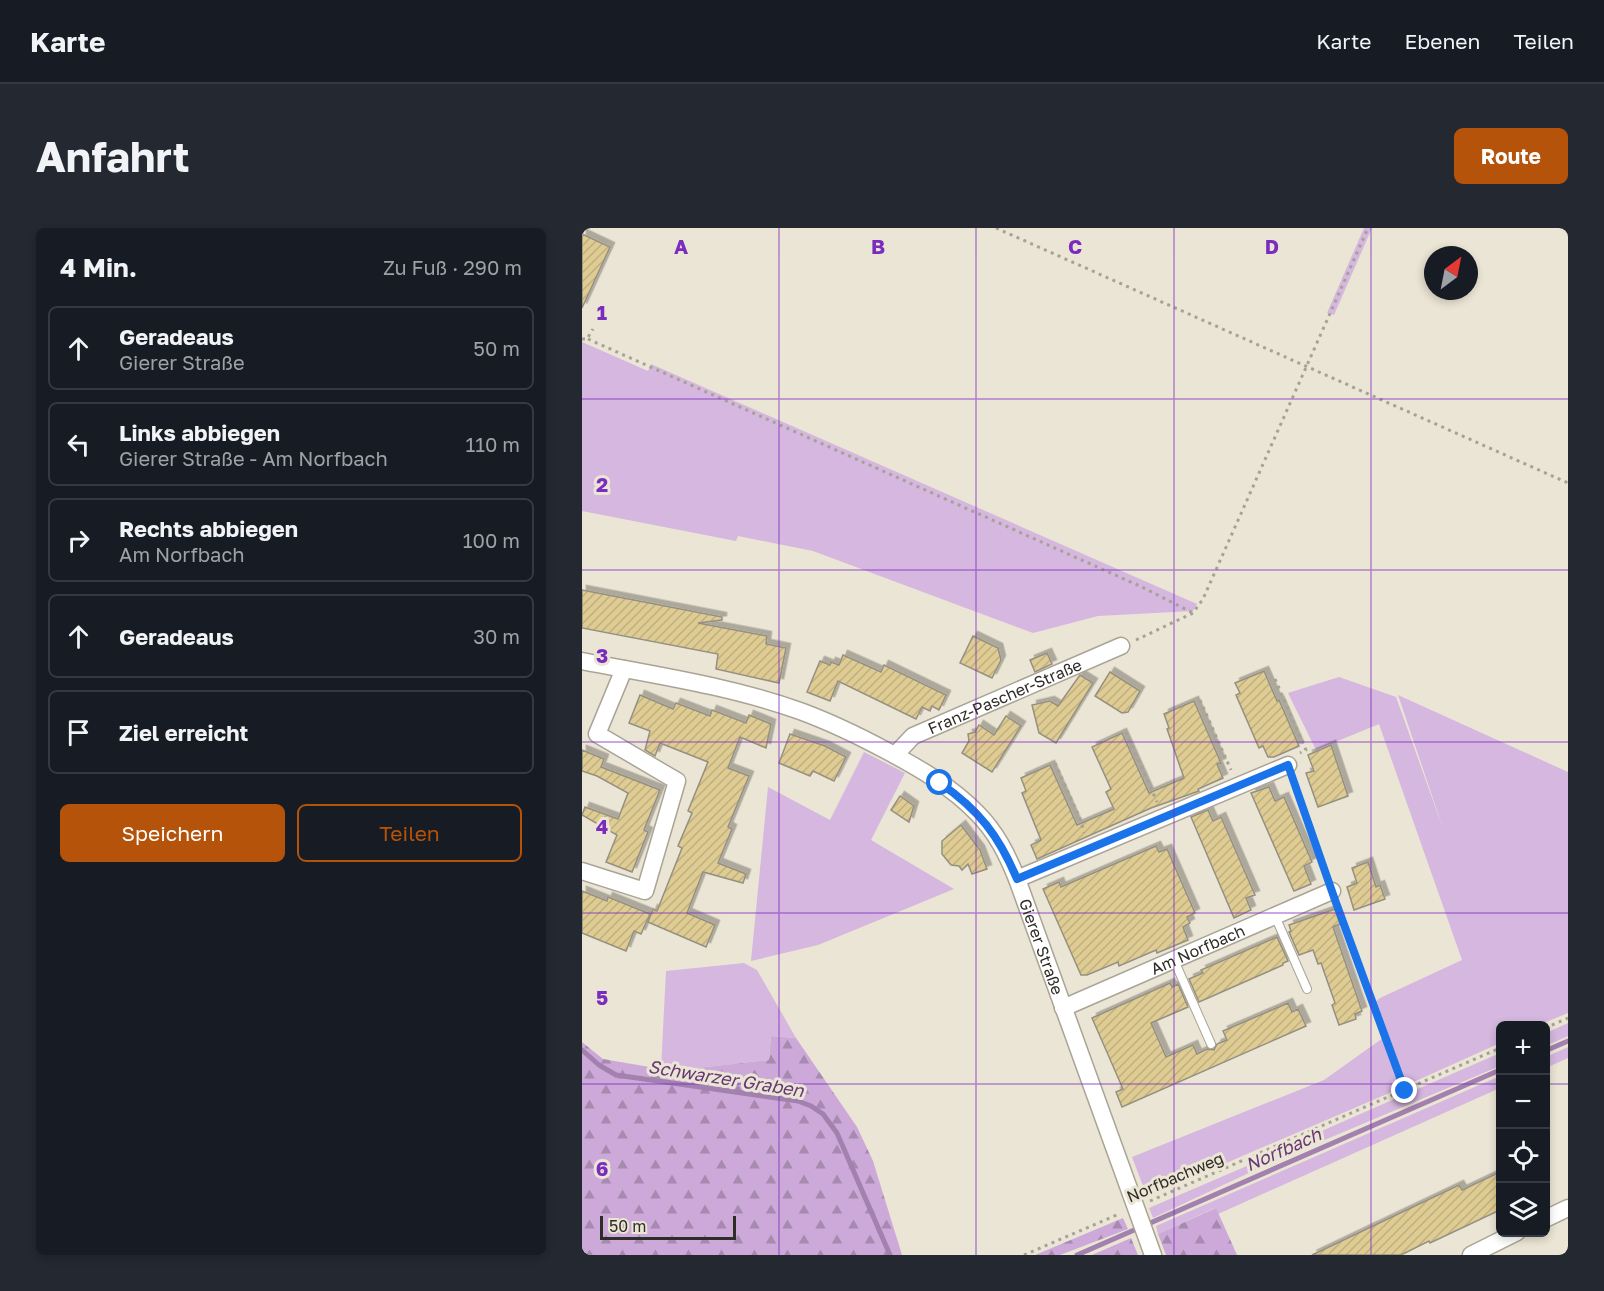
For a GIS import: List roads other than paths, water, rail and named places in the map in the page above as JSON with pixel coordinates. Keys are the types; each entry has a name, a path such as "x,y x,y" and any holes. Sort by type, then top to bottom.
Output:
{"street":[{"name":"Franz-Pascher-Straße","path":"896,755 913,736 1126,644"},
{"name":"Gierer Straße","path":"582,661 724,689 776,703 830,723 896,755 954,793 978,813 1005,851 1017,879 1152,1252"},
{"path":"582,871 645,891 677,781 597,734 624,669"},
{"path":"1017,879 1288,765"},
{"name":"Am Norfbach","path":"1063,1008 1332,891"},
{"path":"1550,1217 1568,1208"},
{"path":"1471,1255 1509,1237"}],"lane":[{"path":"1275,916 1307,989"},
{"path":"1174,960 1211,1044"}],"waterway":[{"name":"Norfbach","path":"1550,1049 1568,1041"},
{"name":"Schwarzer Graben","path":"582,1050 599,1065 616,1075 798,1101 811,1106 823,1114 837,1133 890,1255"},
{"name":"Norfbach","path":"1077,1255 1496,1072"}]}
